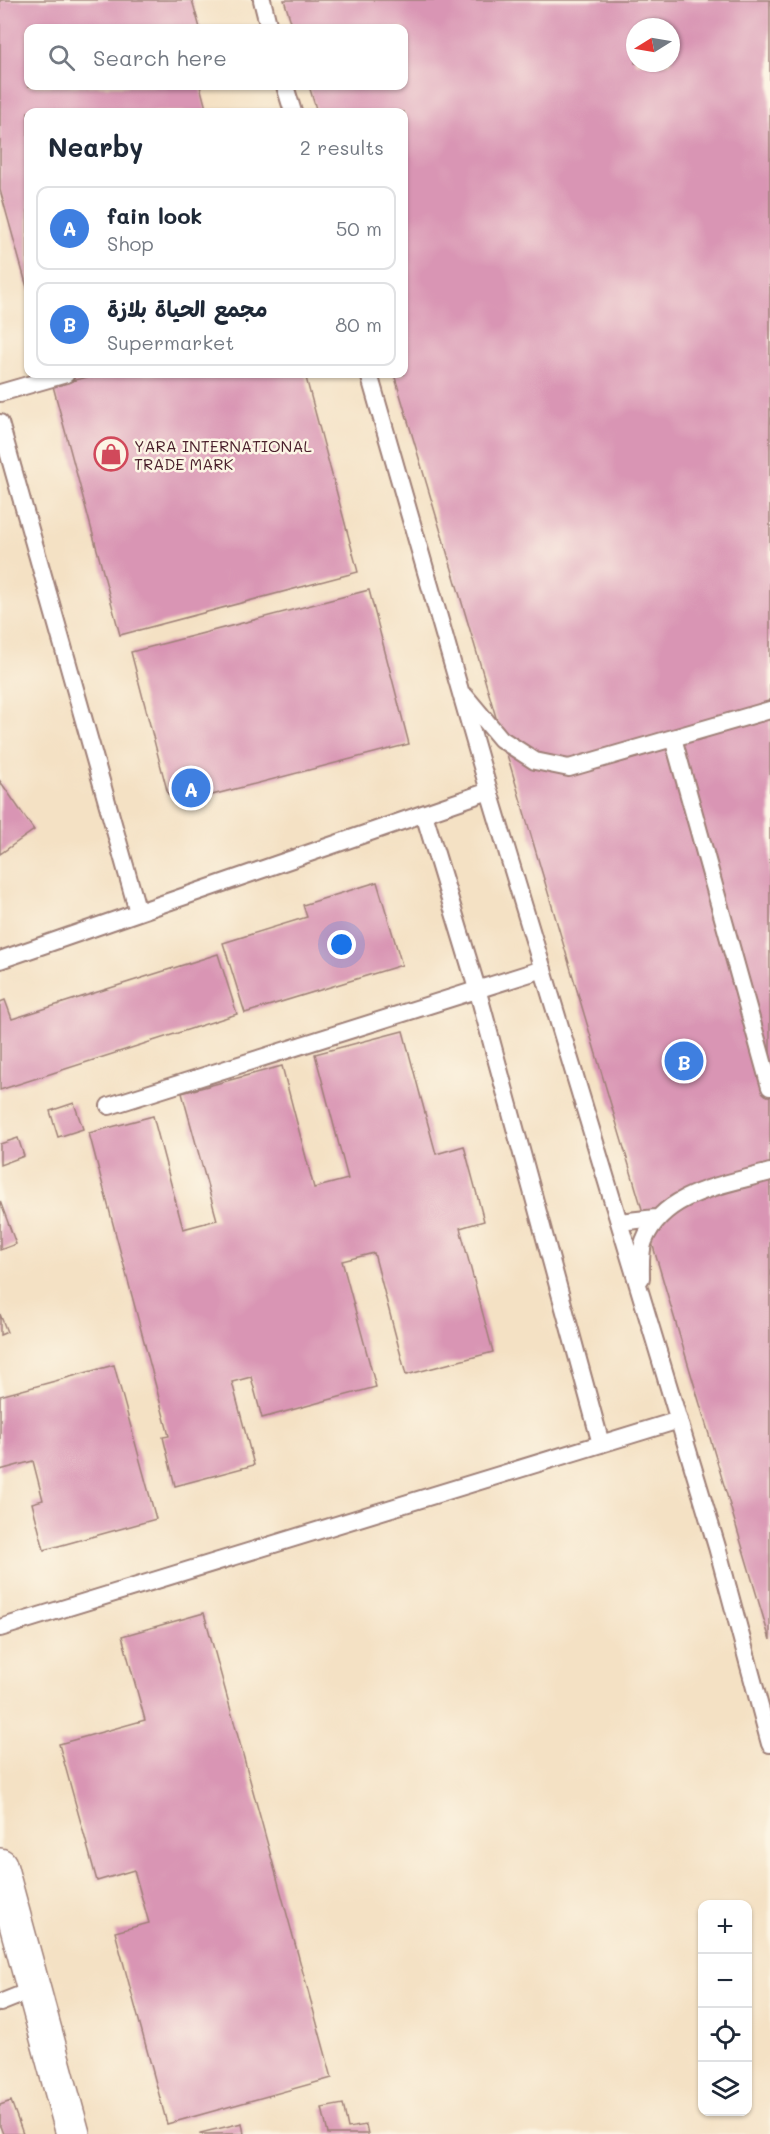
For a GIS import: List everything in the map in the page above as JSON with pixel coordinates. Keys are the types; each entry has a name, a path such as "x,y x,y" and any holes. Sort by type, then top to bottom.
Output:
{"street":[{"path":"0,1865 73,2134"}],"lane":[{"path":"262,0 268,24"},
{"path":"286,90 292,108"},
{"path":"0,393 52,378"},
{"path":"370,378 489,791 717,1547 770,1744"},
{"path":"0,423 138,912"},
{"path":"460,690 501,739 536,761 569,768 770,710"},
{"path":"673,738 770,1088"},
{"path":"478,753 501,739"},
{"path":"0,960 489,791"},
{"path":"423,814 478,992 601,1444"},
{"path":"109,1106 478,992 543,969"},
{"path":"640,1291 643,1243 656,1218 685,1197 770,1172"},
{"path":"619,1221 656,1218"},
{"path":"0,1628 679,1420"},
{"path":"0,2003 35,1989"}],"building":[{"path":"0,0 192,0 199,24 24,24 24,90 201,90 206,108 24,108 24,277 0,190"},
{"path":"284,0 770,0 770,1640 395,378 408,378 408,108 316,108 310,90 408,90 408,24 292,24"},
{"path":"83,378 306,378 358,572 120,635 53,386"},
{"path":"369,590 409,744 208,796 204,784 168,794 131,652"},
{"path":"0,781 34,830 0,854"},
{"path":"377,882 402,965 245,1013 223,943 307,917 303,905"},
{"path":"218,954 237,1014 0,1090 0,1002 5,1000 12,1019"},
{"path":"403,1031 436,1154 464,1146 484,1221 460,1228 493,1352 406,1375 374,1253 342,1261 376,1387 262,1418 251,1377 232,1382 254,1465 175,1486 163,1437 169,1436 89,1133 153,1116 183,1229 217,1220 182,1093 282,1066 314,1188 348,1179 315,1054"},
{"path":"74,1103 83,1129 58,1137 50,1111"},
{"path":"18,1138 24,1156 0,1165 0,1144"},
{"path":"0,1201 16,1244 0,1250"},
{"path":"0,1314 7,1332 0,1335"},
{"path":"114,1365 156,1519 44,1550 32,1503 43,1500 33,1461 0,1470 0,1396"},
{"path":"204,1613 332,2078 167,2124 115,1932 149,1923 134,1870 97,1881 59,1744 145,1720 122,1636"},
{"path":"11,2101 23,2134 3,2134 0,2126 0,2105"},
{"path":"343,2104 348,2128 366,2125 368,2134 328,2134 322,2108"},
{"path":"242,2123 244,2134 200,2134 200,2133"}],"place":[{"name":"YARA INTERNATIONAL TRADE MARK","path":"111,454"},
{"name":"fain look","path":"191,788"},
{"name":"مجمع الحياة بلازة","path":"684,1061"}]}
